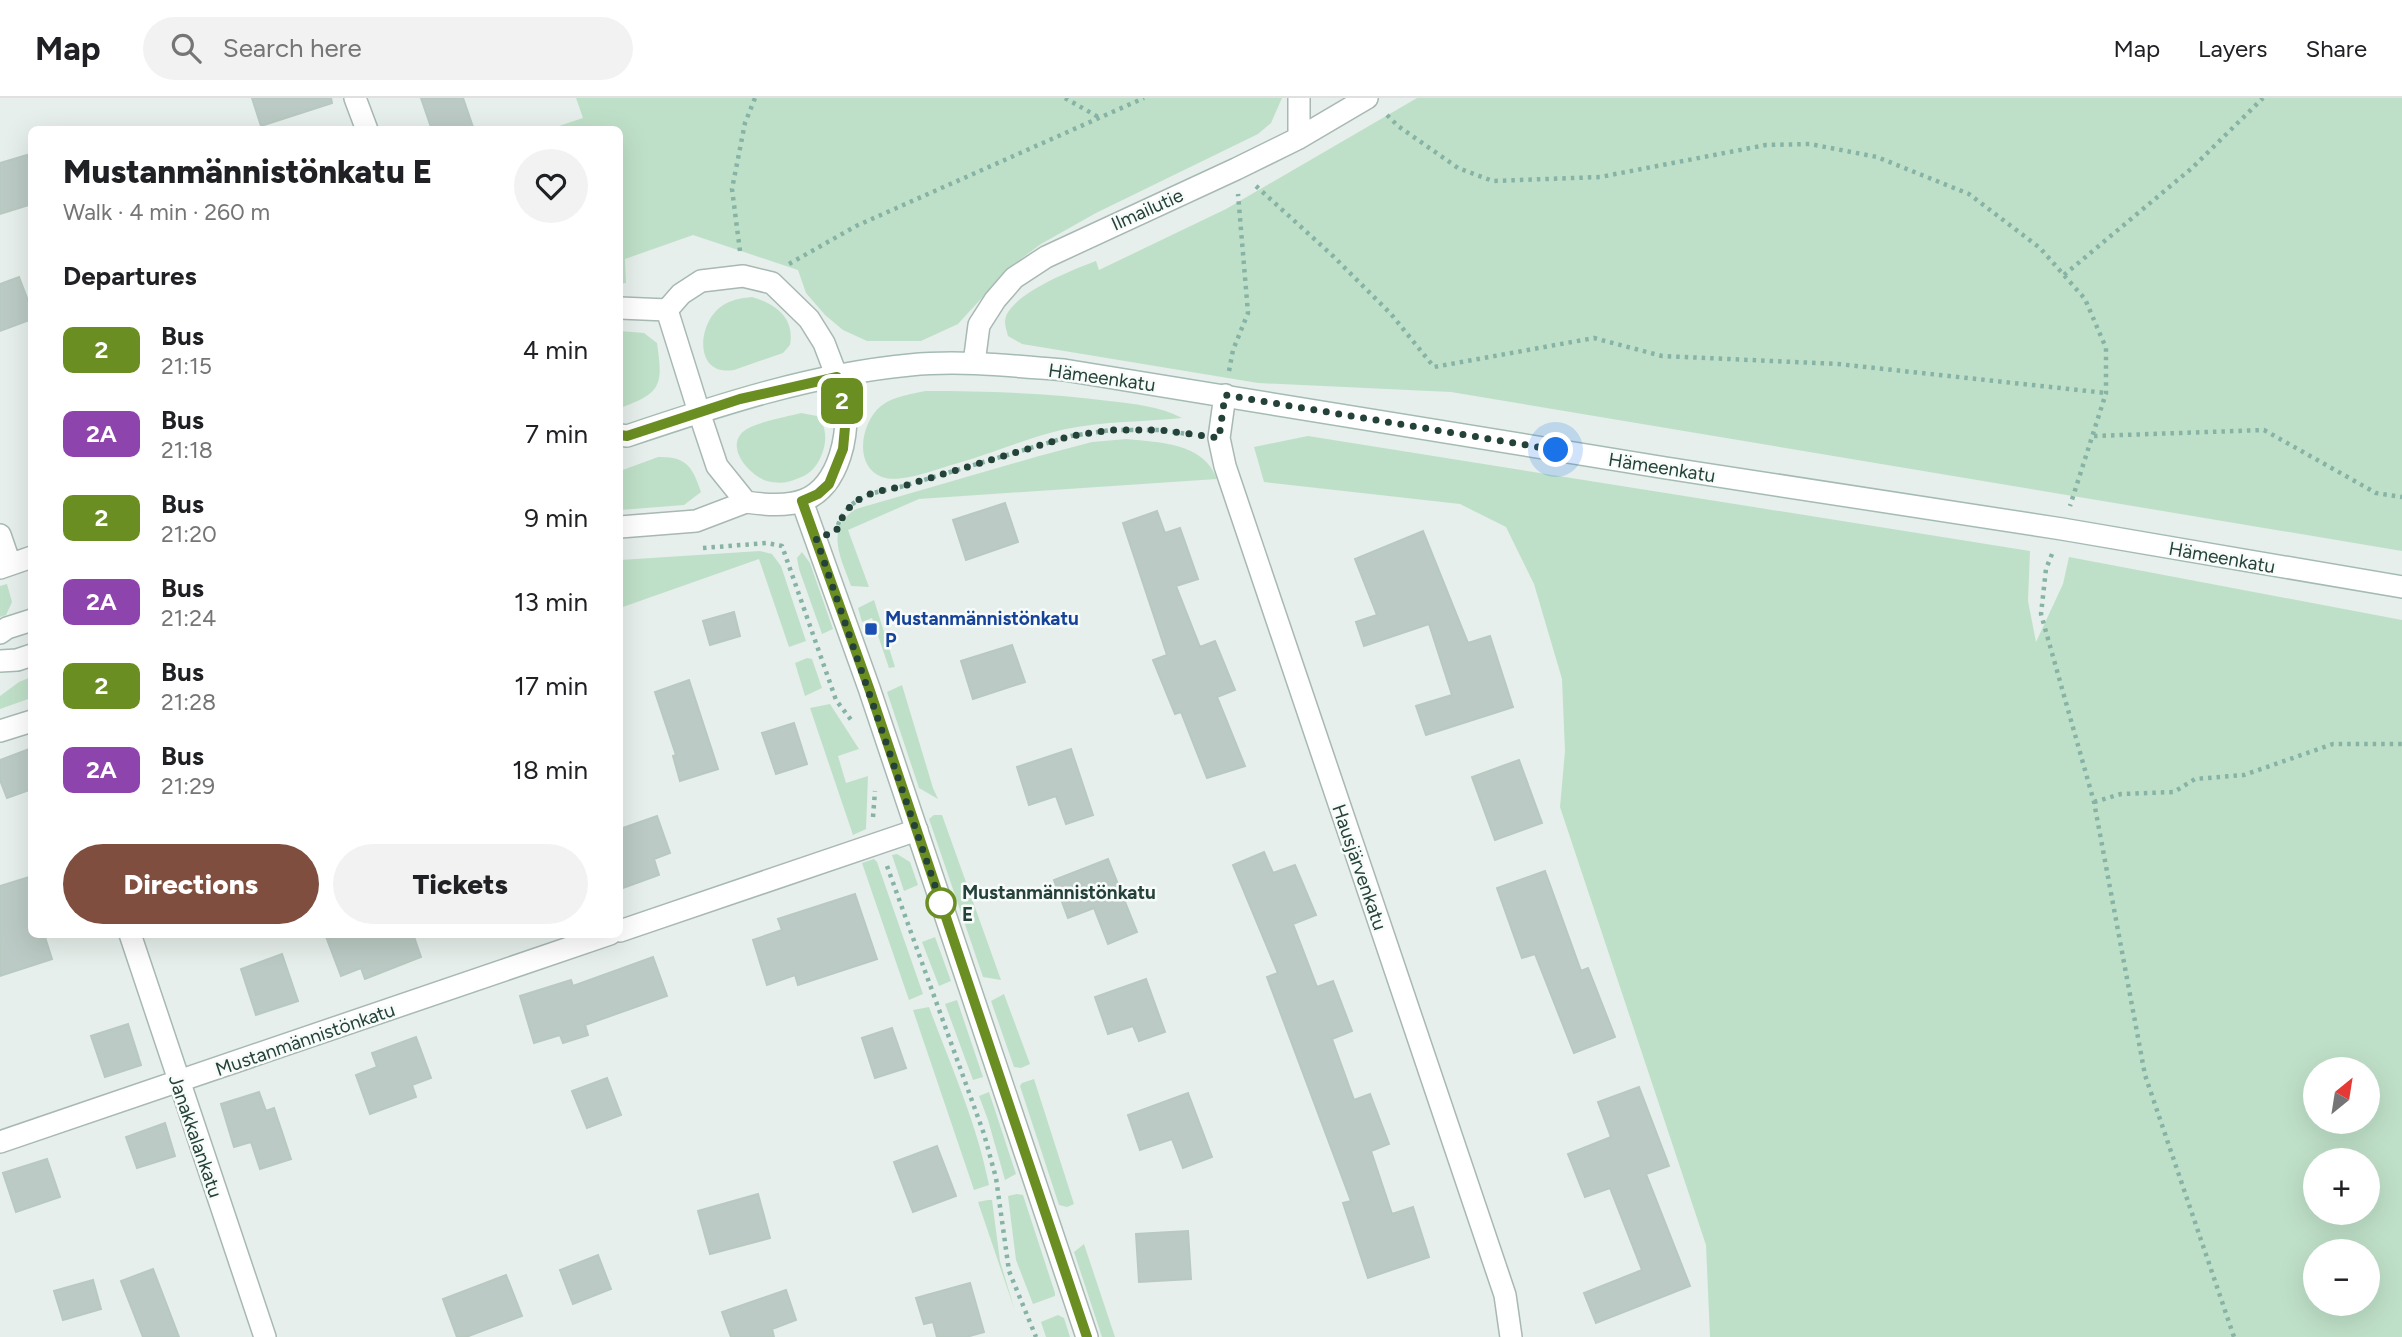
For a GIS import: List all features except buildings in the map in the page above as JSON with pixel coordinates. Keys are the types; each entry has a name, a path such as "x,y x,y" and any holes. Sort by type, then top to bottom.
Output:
{"street":[{"path":"355,98 366,126"},
{"path":"1298,98 1299,138"},
{"name":"Ilmailutie","path":"974,363 979,325 995,300 1014,278 1046,257 1373,103"},
{"path":"623,527 695,521 746,502 775,506 802,501 818,494 829,484 843,449 846,416 837,377 824,343 809,319 772,283 743,276 701,281 681,294 667,310"},
{"path":"623,309 667,310"},
{"path":"667,310 717,466 746,502"},
{"name":"Hämeenkatu","path":"623,439 740,399 837,377 911,365 974,363 1064,370 2062,529 2402,587"},
{"name":"Hausjärvenkatu","path":"1225,395 1219,438 1225,466 1505,1295 1511,1337"},
{"path":"802,501 917,830 1087,1337"},
{"path":"0,535 5,566 28,558"},
{"path":"0,633 28,621"},
{"path":"0,661 28,656"},
{"path":"0,731 28,722"},
{"path":"623,930 917,830"},
{"name":"Janakkalankatu","path":"131,938 265,1337"},
{"name":"Mustanmännistönkatu","path":"0,1142 598,938"}],"path":[{"path":"743,276 732,189 745,123 755,98"},
{"path":"1065,98 1100,118"},
{"path":"772,283 791,262 856,226 1144,98"},
{"path":"2064,275 2192,168 2263,98"},
{"path":"1373,103 1398,126 1458,168 1493,181 1600,177 1766,145 1810,144 1877,157 1969,194 2040,248 2085,299 2106,348 2106,393 2094,436 2046,569 2041,614 2094,802 2145,1075 2234,1337"},
{"path":"1236,169 1334,256 1391,314 1434,367 1594,338 1662,356 1838,364 2106,393"},
{"path":"1225,395 1233,351 1248,313 1236,169"},
{"path":"695,549 767,543 782,546 836,532 841,516 857,499 1071,436 1111,430 1161,430 1219,438"},
{"path":"2094,436 2264,430 2376,492 2402,497"},
{"path":"782,546 836,700 852,722"},
{"path":"2094,802 2121,794 2174,792 2195,779 2244,775 2333,744 2402,744"},
{"path":"875,779 873,825 984,1133 996,1178 1009,1271 1035,1337"}],"green space":[{"path":"576,98 1282,98 1271,123 1258,134 1096,213 1041,244 1010,267 958,324 921,341 867,341 843,330 825,315 806,293 798,270 693,235 625,259 626,283 623,284 623,126 559,126 583,118"},
{"path":"1417,98 2402,98 2402,551 1451,392 1258,383 1022,344 1008,336 1005,322 1007,314 1013,305 1034,289 1096,261 1099,270 1226,209"},
{"path":"752,297 776,308 787,320 791,335 790,345 783,353 734,370 720,370 711,365 705,356 704,333 716,311 725,304"},
{"path":"623,331 644,333 657,343 660,369 656,386 652,392 623,407"},
{"path":"926,391 1086,398 1147,406 1182,418 1080,426 1038,436 918,475 899,479 882,477 867,464 864,454 863,443 869,422 881,406 891,400"},
{"path":"801,413 817,416 824,428 824,446 814,468 791,481 776,482 760,478 747,467 738,453 739,438 744,431 756,425"},
{"path":"1308,436 2030,551 2028,601 2036,642 2063,584 2069,557 2402,620 2402,1337 1710,1337 1706,1245 1560,807 1565,751 1562,679 1534,584 1506,527 1460,504 1264,482 1254,447"},
{"path":"1127,439 1167,444 1191,451 1211,467 1217,479 919,499 848,530 869,587 851,586 840,555 838,535 846,517 856,509 1092,442"},
{"path":"658,457 668,457 687,465 701,492 684,505 623,510 623,470"},
{"path":"760,551 772,554 781,566 806,641 789,647 759,559 623,607 623,560"},
{"path":"802,552 810,563 833,629 822,634 799,569 797,558"},
{"path":"7,584 12,602 6,615 0,617 0,586"},
{"path":"874,600 895,667 889,668 872,618 862,622 858,608"},
{"path":"807,658 812,659 822,688 805,696 795,663"},
{"path":"28,678 28,699 0,709 0,696"},
{"path":"902,685 938,799 919,788 887,692"},
{"path":"830,704 859,749 838,756 846,783 868,776 866,829 853,835 810,708"},
{"path":"934,815 942,815 1001,980 983,977 929,819"},
{"path":"897,854 910,862 918,885 904,891 892,855"},
{"path":"874,859 923,994 909,1000 862,863"},
{"path":"935,937 951,981 939,986 922,942"},
{"path":"1004,994 1030,1064 1021,1068 1014,1067 991,1001"},
{"path":"957,1000 983,1077 973,1080 945,1004"},
{"path":"929,1007 963,1095 984,1162 989,1185 974,1190 913,1010"},
{"path":"1034,1079 1074,1204 1067,1207 1059,1205 1020,1086"},
{"path":"989,1092 1016,1174 1005,1180 979,1096"},
{"path":"1023,1195 1055,1293 1055,1296 1033,1304 1016,1260 1008,1196"},
{"path":"992,1200 1000,1261 1015,1311 978,1202"},
{"path":"1084,1244 1115,1337 1102,1337 1074,1252"},
{"path":"1058,1315 1064,1318 1070,1337 1046,1337 1041,1322"}],"bus line":[{"name":"2","path":"623,435 740,399 837,377 846,416 843,449 829,484 818,494 802,501 869,688 1087,1337"}],"place":[{"name":"Mustanmännistönkatu P","path":"871,629"},
{"name":"Mustanmännistönkatu E","path":"941,903"}],"route":[{"path":"941,903 942,906 816,538 836,532 841,516 857,499 1071,436 1111,430 1161,430 1219,438 1225,395 1556,450"}]}
